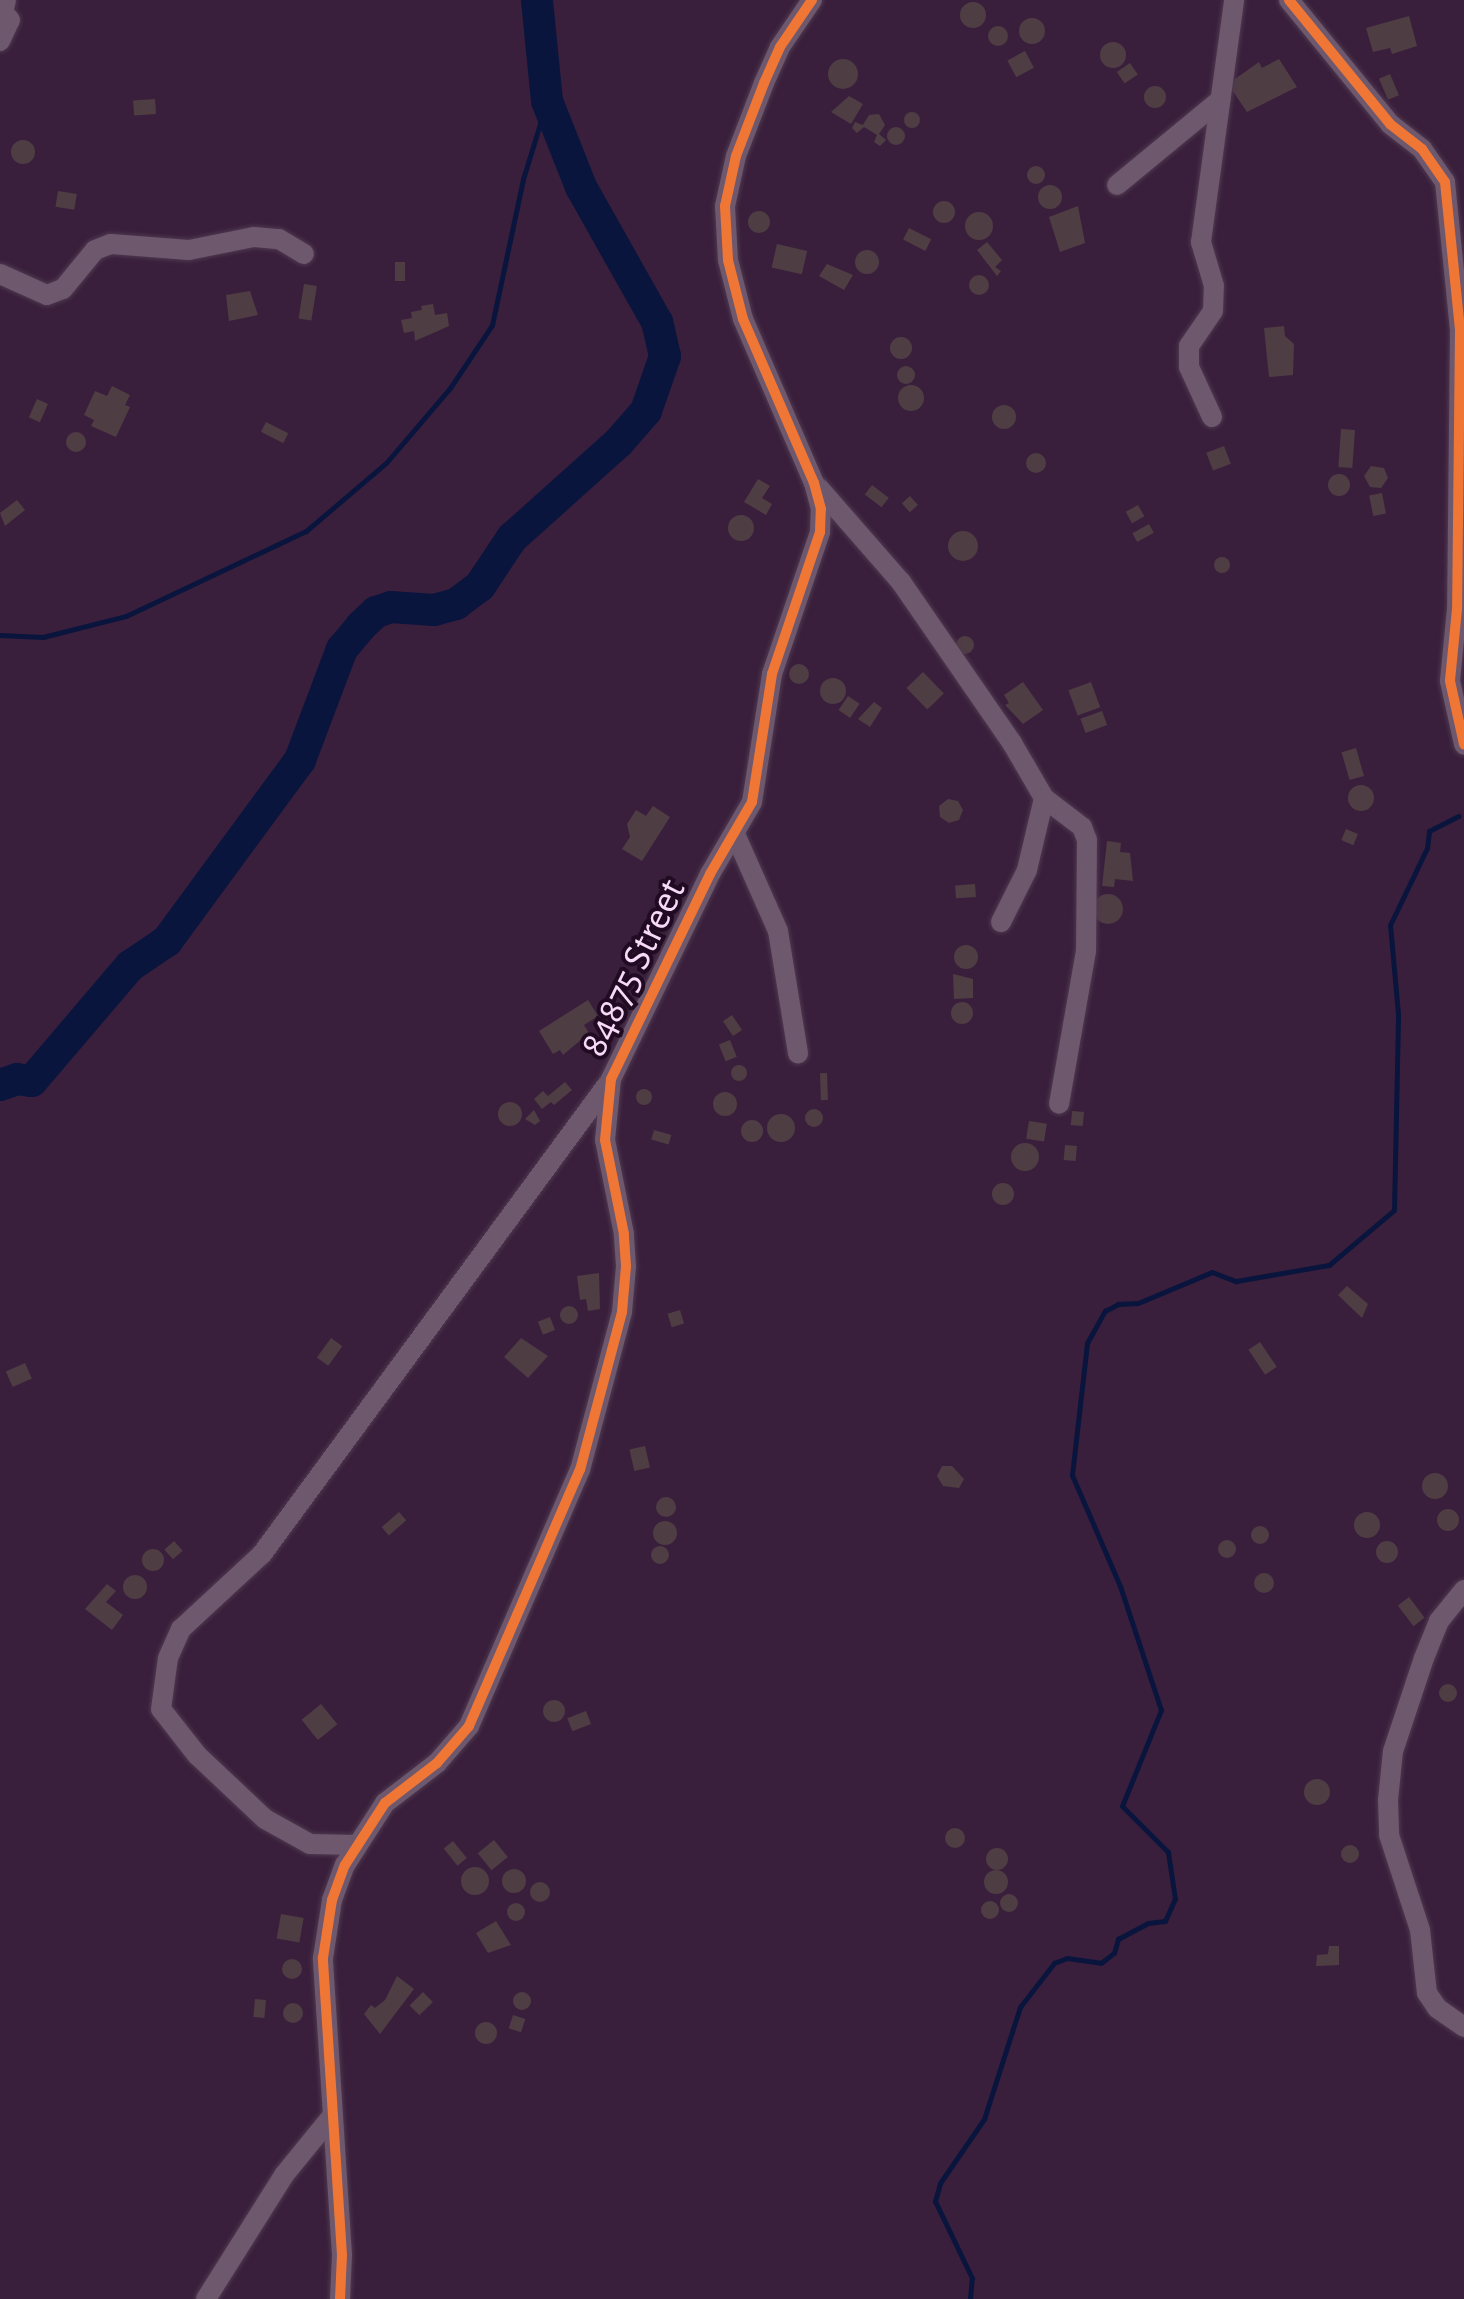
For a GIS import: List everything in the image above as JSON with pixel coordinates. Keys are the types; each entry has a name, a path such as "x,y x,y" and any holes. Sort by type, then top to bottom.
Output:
{"street":[{"path":"0,40 10,20 3,12 6,0"},
{"name":"84875 Street","path":"340,2299 334,2115 323,1958 332,1900 356,1845 385,1803 437,1763 468,1726 580,1470 622,1312 626,1266 624,1234 605,1140 611,1079 710,874 752,802 772,674 820,532 821,508 814,483 743,319 728,260 725,206 736,156 764,83 780,47 812,0"},
{"path":"1212,417 1189,367 1190,346 1212,311 1214,297 1201,242 1234,0"},
{"path":"1289,0 1390,124 1422,149 1445,182 1460,330 1457,609 1450,681 1464,744"},
{"path":"1117,185 1220,100"},
{"path":"0,274 48,296 63,289 95,250 110,244 189,250 254,237 279,239 304,254"},
{"path":"814,483 900,582 1012,743 1044,798 1070,815 1087,840 1086,951 1059,1104"},
{"path":"1001,922 1027,870 1044,798"},
{"path":"735,834 778,931 798,1053"},
{"path":"356,1845 310,1844 280,1827 197,1755 161,1709 168,1658 192,1617 262,1554 611,1079"},
{"path":"1464,1590 1439,1621 1424,1658 1394,1751 1388,1800 1389,1835 1420,1930 1427,1993 1436,2008 1464,2027"},
{"path":"206,2299 284,2175 334,2115"}],"building":[{"path":"973,2 982,6 986,15 982,24 973,28 964,24 960,15 964,6"},
{"path":"1409,16 1417,46 1392,54 1390,48 1373,52 1366,28"},
{"path":"1032,18 1041,22 1045,31 1041,40 1032,44 1023,40 1019,31 1023,22"},
{"path":"998,26 1008,36 998,46 988,36"},
{"path":"1113,42 1122,46 1126,55 1122,64 1113,68 1104,64 1100,55 1104,46"},
{"path":"1025,51 1034,68 1016,77 1007,60"},
{"path":"843,59 857,68 858,74 849,88 843,89 829,80 828,74 837,60"},
{"path":"1279,59 1297,87 1247,112 1228,84 1259,62 1262,68"},
{"path":"1130,63 1138,75 1125,84 1117,72"},
{"path":"1390,74 1399,95 1388,100 1379,79"},
{"path":"1151,86 1159,86 1166,97 1159,108 1151,108 1144,101 1144,93"},
{"path":"849,96 863,104 851,124 831,112"},
{"path":"155,99 156,114 134,115 133,101"},
{"path":"912,112 920,120 912,128 904,120"},
{"path":"879,114 885,125 879,134 886,140 880,146 874,142 877,135 864,127 857,133 852,128 855,122 863,125 869,115"},
{"path":"896,127 905,136 896,145 887,136"},
{"path":"23,140 32,143 32,161 23,164 14,161 11,152 14,143"},
{"path":"1036,166 1043,168 1043,182 1036,184 1029,182 1027,175 1029,168"},
{"path":"1050,185 1062,197 1050,209 1038,197"},
{"path":"58,191 77,194 74,210 55,207"},
{"path":"944,201 952,204 952,220 944,223 936,220 933,212 936,204"},
{"path":"1078,206 1085,243 1060,252 1049,217"},
{"path":"759,211 767,214 767,230 759,233 751,230 748,222 751,214"},
{"path":"979,212 989,216 993,226 989,236 979,240 969,236 965,226 969,216"},
{"path":"909,228 931,239 925,251 903,240"},
{"path":"987,242 1002,260 995,267 1001,271 997,276 977,250"},
{"path":"777,244 807,251 802,274 772,267"},
{"path":"867,250 876,253 876,271 867,274 858,271 855,262 858,253"},
{"path":"395,262 405,262 405,281 395,281"},
{"path":"827,264 853,275 844,290 819,276"},
{"path":"979,275 989,285 979,295 969,285"},
{"path":"304,284 317,286 311,321 299,319"},
{"path":"250,291 258,315 229,321 226,295"},
{"path":"433,304 435,315 447,313 449,326 415,341 414,331 404,333 401,320 412,318 411,312 422,310 421,306"},
{"path":"1284,326 1285,336 1294,344 1293,375 1269,377 1264,328"},
{"path":"901,337 909,340 909,356 901,359 893,356 890,348 893,340"},
{"path":"906,366 913,368 913,382 906,384 899,382 897,375 899,368"},
{"path":"911,385 920,389 924,398 920,407 911,411 902,407 898,398 902,389"},
{"path":"112,386 130,395 125,405 130,407 116,437 91,426 94,420 84,415 95,391 107,396"},
{"path":"37,399 48,404 40,422 29,417"},
{"path":"1004,405 1013,408 1013,426 1004,429 995,426 992,417 995,408"},
{"path":"266,422 288,433 283,443 261,432"},
{"path":"1341,429 1355,430 1352,468 1338,467"},
{"path":"76,432 86,442 76,452 66,442"},
{"path":"1224,446 1231,464 1213,471 1206,453"},
{"path":"1036,453 1046,463 1036,473 1026,463"},
{"path":"1371,466 1384,468 1388,478 1381,488 1370,487 1364,476"},
{"path":"1335,474 1343,474 1350,485 1343,496 1335,496 1328,489 1328,481"},
{"path":"758,479 770,486 762,498 772,504 766,515 744,502"},
{"path":"872,485 889,498 882,507 865,495"},
{"path":"1382,493 1386,514 1373,516 1369,495"},
{"path":"910,496 918,505 910,512 902,503"},
{"path":"17,500 25,510 5,526 0,513"},
{"path":"1138,505 1144,516 1132,523 1126,512"},
{"path":"741,515 750,519 754,528 750,537 741,541 732,537 728,528 732,519"},
{"path":"1149,524 1154,533 1137,542 1132,533"},
{"path":"963,531 977,540 978,546 969,560 963,561 949,552 948,546 957,532"},
{"path":"1222,557 1230,565 1222,573 1214,565"},
{"path":"965,636 974,645 965,654 956,645"},
{"path":"799,664 809,674 799,684 789,674"},
{"path":"923,672 944,694 927,710 906,688"},
{"path":"833,678 842,682 846,691 842,700 833,704 824,700 820,691 824,682"},
{"path":"1023,682 1043,710 1023,724 1005,705 1009,703 1004,695"},
{"path":"1091,682 1100,707 1078,716 1068,690"},
{"path":"848,696 860,704 850,718 838,710"},
{"path":"874,702 882,708 870,727 858,719"},
{"path":"1102,711 1107,725 1086,733 1080,719"},
{"path":"1356,748 1364,776 1350,780 1342,752"},
{"path":"1361,785 1370,789 1374,798 1370,807 1361,811 1352,807 1348,798 1352,789"},
{"path":"948,799 958,801 963,810 959,820 949,823 940,817 939,806"},
{"path":"653,806 670,817 642,861 622,849 630,837 627,824 636,810 646,816"},
{"path":"1346,829 1358,834 1353,845 1341,840"},
{"path":"1107,841 1121,843 1120,852 1130,853 1133,881 1115,879 1114,887 1102,886"},
{"path":"975,884 976,897 956,898 955,885"},
{"path":"1108,894 1122,903 1123,909 1114,923 1108,924 1094,915 1093,909 1102,895"},
{"path":"966,945 975,948 975,966 966,969 957,966 954,957 957,948"},
{"path":"953,974 973,979 973,998 954,999"},
{"path":"588,1000 598,1016 584,1025 589,1033 563,1055 560,1050 553,1054 539,1031"},
{"path":"962,1002 970,1005 970,1021 962,1024 954,1021 951,1013 954,1005"},
{"path":"732,1015 742,1030 733,1036 723,1021"},
{"path":"730,1040 737,1057 726,1061 719,1044"},
{"path":"739,1065 747,1073 739,1081 731,1073"},
{"path":"820,1073 827,1073 828,1100 821,1100"},
{"path":"565,1082 572,1090 554,1105 551,1102 542,1109 534,1099 543,1091 548,1096"},
{"path":"644,1089 652,1097 644,1105 636,1097"},
{"path":"725,1092 734,1095 734,1113 725,1116 716,1113 713,1104 716,1095"},
{"path":"510,1102 522,1114 510,1126 498,1114"},
{"path":"814,1109 823,1118 814,1127 805,1118"},
{"path":"534,1110 540,1121 535,1125 525,1119"},
{"path":"1072,1111 1084,1112 1083,1126 1071,1125"},
{"path":"781,1114 791,1118 795,1128 791,1138 781,1142 771,1138 767,1128 771,1118"},
{"path":"748,1120 756,1120 763,1131 756,1142 748,1142 741,1135 741,1127"},
{"path":"1029,1121 1047,1124 1044,1142 1026,1139"},
{"path":"654,1130 671,1135 669,1145 651,1140"},
{"path":"1025,1143 1035,1147 1039,1157 1035,1167 1025,1171 1015,1167 1011,1157 1015,1147"},
{"path":"1065,1145 1077,1146 1076,1161 1064,1160"},
{"path":"1003,1183 1011,1186 1011,1202 1003,1205 995,1202 992,1194 995,1186"},
{"path":"599,1273 600,1309 588,1311 586,1299 580,1300 577,1276"},
{"path":"1347,1286 1368,1304 1362,1318 1338,1295"},
{"path":"569,1306 576,1308 576,1322 569,1324 562,1322 560,1315 562,1308"},
{"path":"680,1310 684,1323 672,1327 668,1314"},
{"path":"550,1317 555,1330 543,1335 538,1322"},
{"path":"331,1338 342,1346 328,1366 317,1357"},
{"path":"521,1338 548,1356 528,1378 504,1357"},
{"path":"1260,1342 1277,1367 1265,1375 1248,1350"},
{"path":"25,1363 32,1379 13,1387 6,1372"},
{"path":"645,1446 650,1467 634,1471 629,1450"},
{"path":"942,1466 952,1466 964,1479 959,1488 943,1486 937,1476"},
{"path":"1435,1473 1444,1477 1448,1486 1444,1495 1435,1499 1426,1495 1422,1486 1426,1477"},
{"path":"662,1497 670,1497 676,1507 670,1517 662,1517 656,1511 656,1503"},
{"path":"1448,1509 1456,1512 1456,1528 1448,1531 1440,1528 1437,1520 1440,1512"},
{"path":"399,1512 406,1520 389,1535 382,1527"},
{"path":"1367,1512 1376,1516 1380,1525 1376,1534 1367,1538 1358,1534 1354,1525 1358,1516"},
{"path":"665,1521 677,1533 665,1545 653,1533"},
{"path":"1260,1526 1267,1528 1267,1542 1260,1544 1253,1542 1251,1535 1253,1528"},
{"path":"1227,1540 1234,1542 1234,1556 1227,1558 1220,1556 1218,1549 1220,1542"},
{"path":"174,1541 183,1551 173,1559 164,1550"},
{"path":"1387,1541 1398,1552 1387,1563 1376,1552"},
{"path":"660,1546 667,1548 667,1562 660,1564 653,1562 651,1555 653,1548"},
{"path":"153,1549 164,1560 153,1571 142,1560"},
{"path":"1264,1573 1274,1583 1264,1593 1254,1583"},
{"path":"135,1575 144,1578 144,1596 135,1599 126,1596 123,1587 126,1578"},
{"path":"107,1584 116,1591 106,1602 123,1615 112,1630 85,1609"},
{"path":"1409,1597 1425,1618 1413,1626 1398,1605"},
{"path":"1448,1684 1457,1693 1448,1702 1439,1693"},
{"path":"554,1700 565,1711 554,1722 543,1711"},
{"path":"321,1704 337,1724 318,1740 302,1720"},
{"path":"586,1711 591,1724 572,1731 567,1718"},
{"path":"1317,1779 1326,1783 1330,1792 1326,1801 1317,1805 1308,1801 1304,1792 1308,1783"},
{"path":"951,1828 959,1828 965,1838 959,1848 951,1848 945,1842 945,1834"},
{"path":"494,1840 508,1857 492,1870 478,1853"},
{"path":"453,1841 467,1858 458,1866 444,1849"},
{"path":"1350,1845 1359,1854 1350,1863 1341,1854"},
{"path":"993,1848 1001,1848 1008,1859 1001,1870 993,1870 986,1863 986,1855"},
{"path":"475,1867 485,1871 489,1881 485,1891 475,1895 465,1891 461,1881 465,1871"},
{"path":"509,1869 519,1869 526,1881 519,1893 509,1893 502,1886 502,1876"},
{"path":"996,1870 1008,1882 996,1894 984,1882"},
{"path":"540,1882 550,1892 540,1902 530,1892"},
{"path":"1009,1894 1018,1903 1009,1912 1000,1903"},
{"path":"990,1901 999,1910 990,1919 981,1910"},
{"path":"516,1903 523,1905 523,1919 516,1921 509,1919 507,1912 509,1905"},
{"path":"281,1914 304,1918 299,1943 277,1939"},
{"path":"496,1921 511,1945 488,1953 476,1933"},
{"path":"1329,1946 1339,1946 1339,1965 1316,1966 1317,1955 1328,1954"},
{"path":"292,1959 302,1969 292,1979 282,1969"},
{"path":"397,1976 414,1989 380,2034 364,2014 371,2005 375,2008 385,2000"},
{"path":"423,1992 433,2002 419,2015 410,2005"},
{"path":"522,1992 531,2001 522,2010 513,2001"},
{"path":"255,1999 266,2000 264,2018 253,2017"},
{"path":"293,2003 303,2013 293,2023 283,2013"},
{"path":"513,2015 525,2019 521,2032 509,2028"},
{"path":"486,2022 494,2025 494,2041 486,2044 478,2041 475,2033 478,2025"}],"waterway":[{"path":"0,1085 17,1079 32,1081 130,966 167,941 300,760 342,649 361,626 376,612 391,607 434,610 456,604 480,586 512,538 619,442 646,411 665,356 657,322 581,187 547,101 537,0"},
{"path":"0,635 43,637 126,616 306,531 386,463 450,388 492,325 523,179 547,101"},
{"path":"970,2299 972,2278 935,2201 940,2183 984,2119 1020,2007 1054,1963 1067,1958 1101,1963 1114,1953 1118,1939 1148,1923 1165,1921 1175,1899 1168,1852 1122,1806 1161,1710 1120,1586 1072,1475 1087,1343 1105,1311 1118,1304 1138,1303 1212,1272 1236,1281 1329,1265 1394,1210 1398,1014 1390,925 1427,848 1429,831 1458,816"}],"cycle path":[{"path":"340,2299 342,2255 323,1958 332,1900 345,1865 385,1803 437,1763 469,1726 580,1470 622,1312 626,1266 624,1234 605,1140 611,1079 710,874 752,802 772,674 820,532 821,509 814,483 743,319 728,260 725,206 736,156 764,83 780,47 812,0"},
{"path":"1289,0 1390,124 1422,149 1445,182 1460,330 1457,609 1450,681 1464,744"}]}
